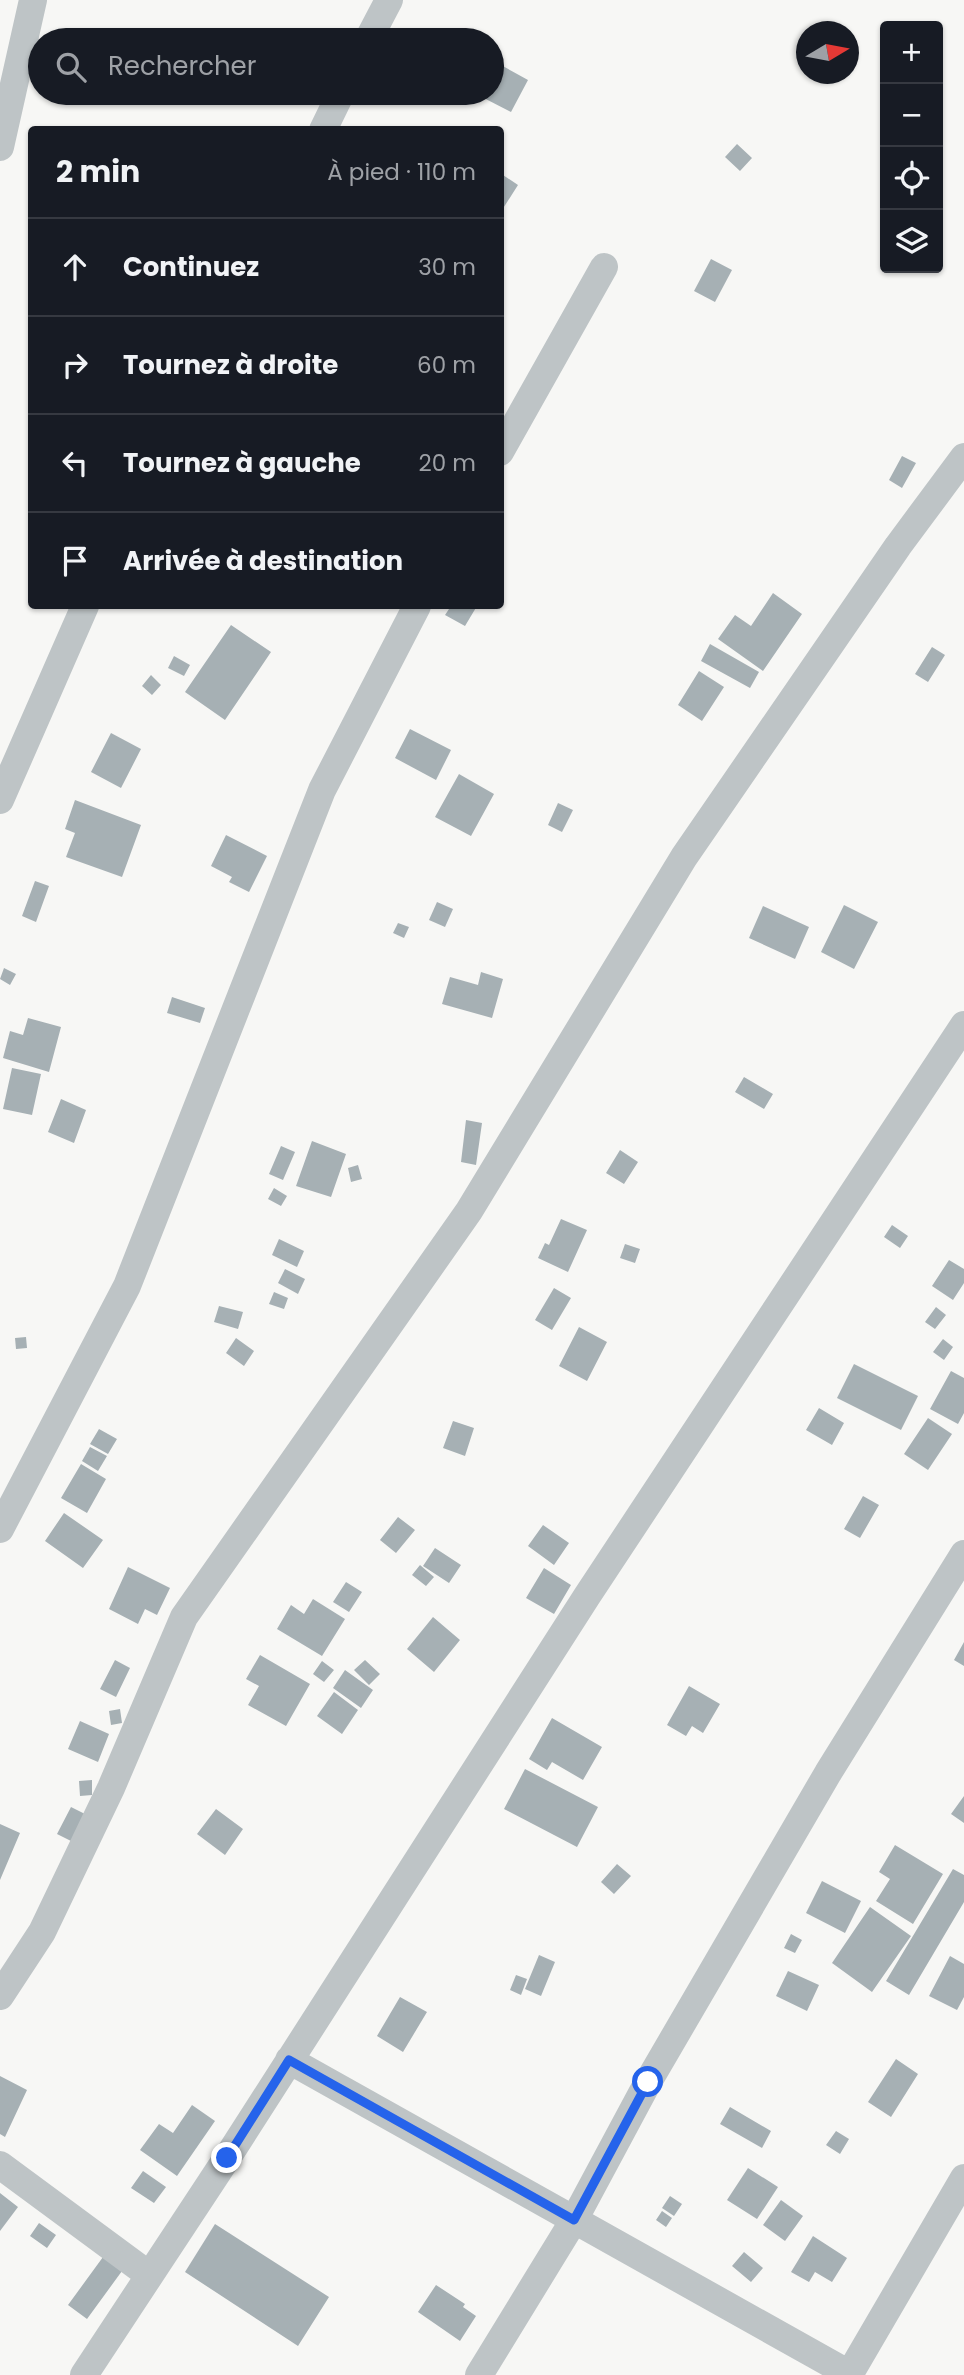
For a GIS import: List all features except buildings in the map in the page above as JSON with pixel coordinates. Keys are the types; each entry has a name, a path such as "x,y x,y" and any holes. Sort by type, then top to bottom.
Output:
{"street":[{"path":"0,147 33,0"},
{"path":"374,28 388,0"},
{"path":"325,126 335,105"},
{"path":"504,445 604,267"},
{"path":"0,1996 42,1932 111,1788 184,1617 469,1210 684,857 898,546 964,457"},
{"path":"0,800 84,609"},
{"path":"0,1529 127,1286 322,790 415,609"},
{"path":"84,2375 587,1596 964,1025"},
{"path":"479,2375 574,2220 648,2082 828,1773 964,1554"},
{"path":"289,2060 850,2375 964,2178"},
{"path":"0,2165 149,2275"}],"route":[{"path":"227,2158 289,2060 574,2220 648,2082"}]}
